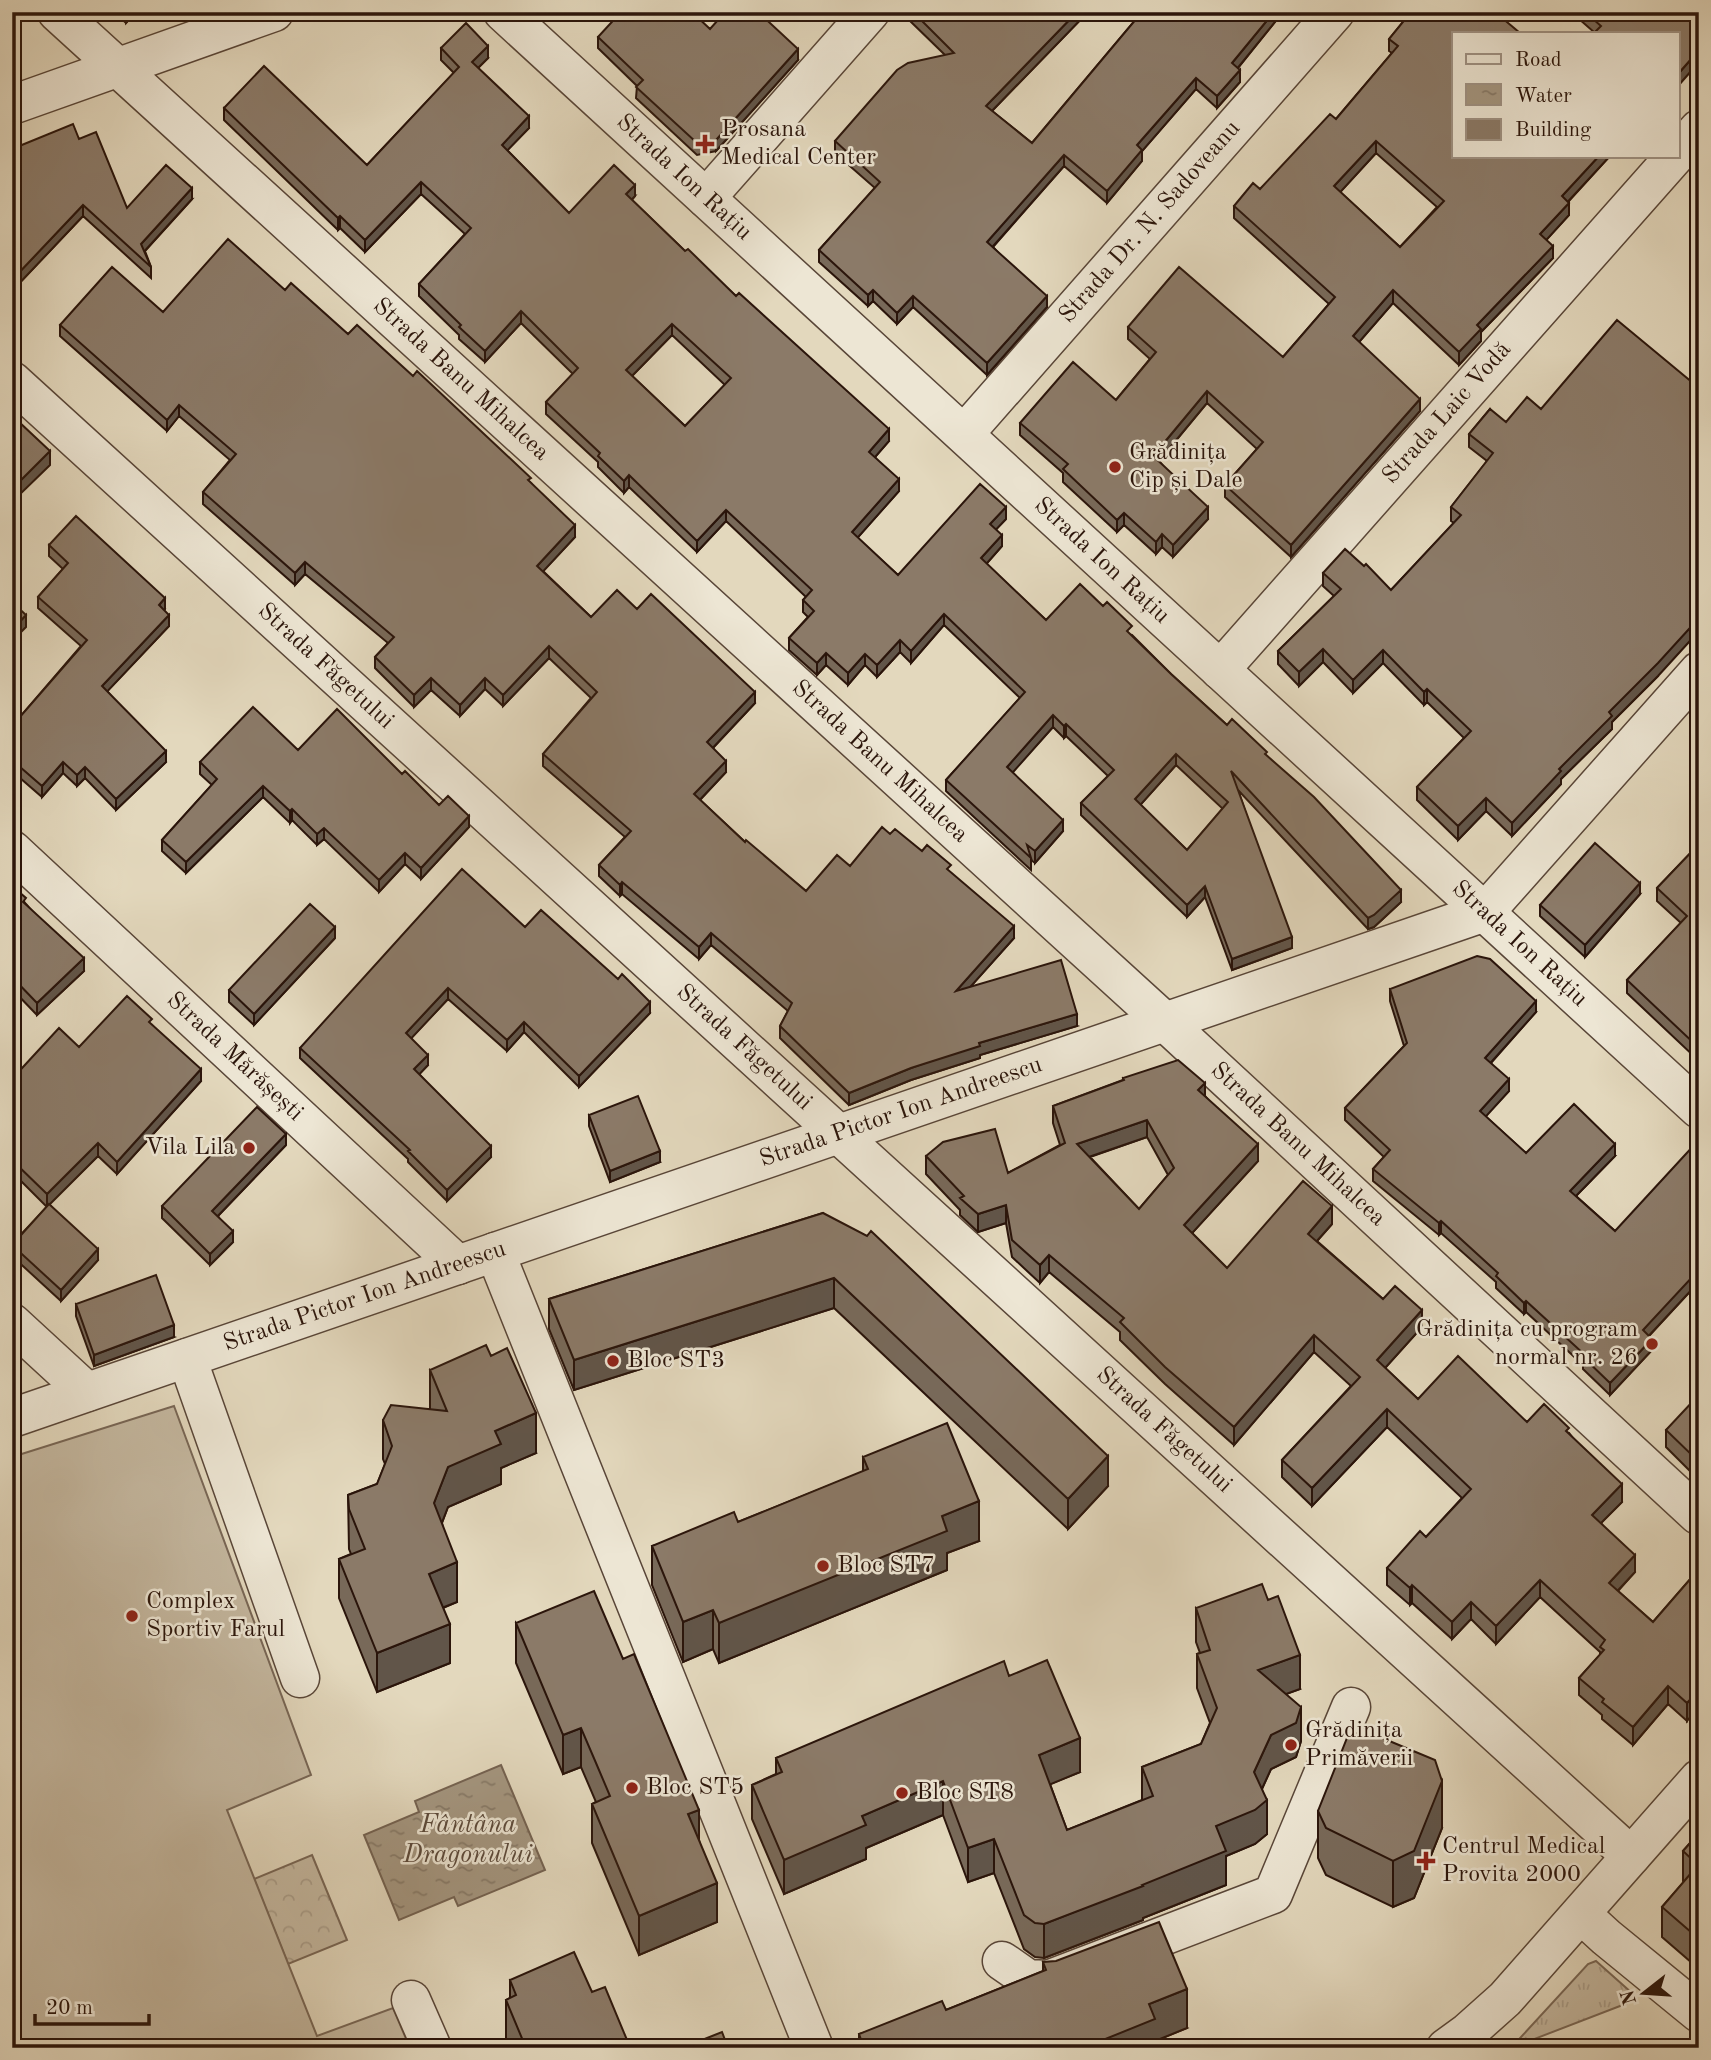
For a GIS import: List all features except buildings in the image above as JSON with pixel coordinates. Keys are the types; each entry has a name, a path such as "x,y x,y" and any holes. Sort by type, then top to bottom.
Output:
{"street":[{"name":"Strada Banu Mihalcea","path":"57,12 1165,1022 1698,1515"},
{"path":"12,105 274,12"},
{"name":"Strada Ion Rațiu","path":"503,12 1699,1108"},
{"path":"706,198 870,12"},
{"name":"Strada Dr. N. Sadoveanu","path":"964,435 1335,12"},
{"name":"Strada Laic Vodă","path":"1680,150 1699,129"},
{"name":"Strada Laic Vodă","path":"1220,670 1672,158"},
{"name":"Strada Făgetului","path":"12,381 1631,1856"},
{"name":"Strada Pictor Ion Andreescu","path":"12,1418 1485,912 1699,671"},
{"name":"Strada Mărășești","path":"12,850 458,1265"},
{"path":"495,1252 814,2048"},
{"path":"12,1323 87,1392"},
{"path":"187,1358 300,1678"},
{"path":"1002,1961 1028,1979 1048,1980 1273,1894 1351,1707"},
{"path":"1446,2048 1505,1999 1699,1779"},
{"path":"1581,1914 1699,2013"},
{"path":"411,2000 432,2048"}],"green space":[{"name":"Complex Sportiv Farul","path":"174,1406 311,1775 227,1810 317,2036 393,2008 410,2048 12,2048 12,1457"},
{"path":"312,1855 347,1940 288,1964 254,1879"},
{"path":"1596,1961 1633,1994 1633,2001 1511,2048 1588,1964"}],"water":[{"name":"Fântâna Dragonului","path":"501,1765 545,1870 458,1906 454,1897 399,1920 364,1835 419,1812 415,1801"}],"place":[{"name":"Prosana Medical Center","path":"705,144"},
{"name":"Grădinița Cip și Dale","path":"1115,467"},
{"name":"Vila Lila","path":"249,1148"},
{"name":"Grădinița cu program normal nr. 26","path":"1652,1344"},
{"name":"Bloc ST3","path":"613,1361"},
{"name":"Bloc ST7","path":"823,1566"},
{"name":"Complex Sportiv Farul","path":"132,1616"},
{"name":"Grădinița Primăverii","path":"1291,1745"},
{"name":"Bloc ST5","path":"632,1788"},
{"name":"Bloc ST8","path":"902,1793"},
{"name":"Centrul Medical Provita 2000","path":"1426,1861"}]}
